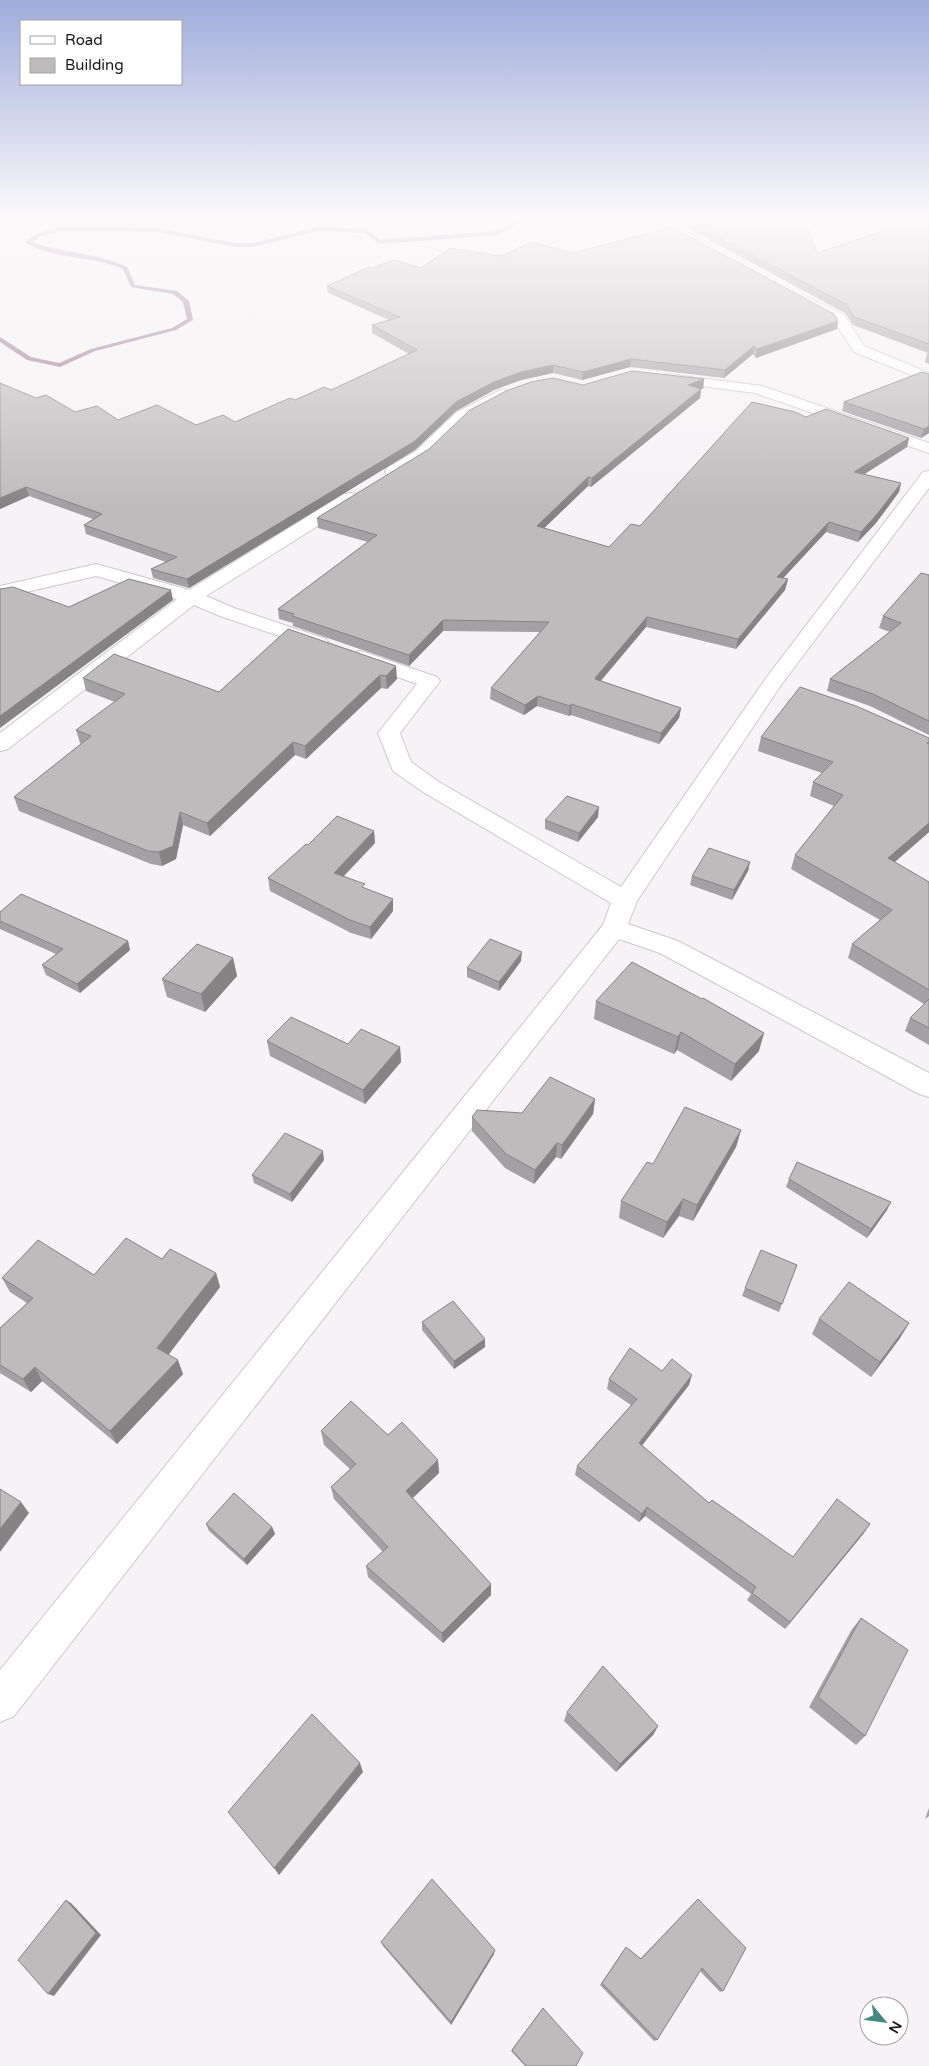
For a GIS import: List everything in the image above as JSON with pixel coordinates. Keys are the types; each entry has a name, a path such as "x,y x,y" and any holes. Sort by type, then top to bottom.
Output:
{"street":[{"path":"831,313 840,318 859,349 929,378"},
{"path":"653,376 757,389 929,448"},
{"path":"381,480 422,454 463,415 500,394 517,388"},
{"path":"0,1702 311,1310 403,1198 614,928 625,900 782,685 929,476"},
{"path":"0,744 192,597 364,490"},
{"path":"0,592 96,570 192,597 227,612 430,681 389,733 401,766 440,792 625,900"},
{"path":"614,928 669,947 929,1086"}],"building":[{"path":"392,313 833,313 838,321 757,349 754,346 725,370 631,359 583,372 553,365 521,372 494,382 456,402 415,441 187,579 151,569 177,557 84,525 102,514 26,487 0,498 0,383 36,398 46,395 75,412 97,406 118,420 157,405 196,425 223,415 235,422 290,398 295,400 324,387 331,390 417,350 372,325 400,317"},
{"path":"852,313 929,313 929,344 854,317"},
{"path":"632,371 704,379 688,385 701,389 592,478 588,477 537,526 609,547 631,524 640,526 752,402 795,412 806,417 826,409 909,438 854,472 901,483 878,513 861,532 829,522 777,577 788,579 738,639 647,617 596,677 595,679 681,708 661,733 571,704 570,706 538,696 525,705 491,688 549,622 443,620 409,655 292,616 294,614 278,609 377,535 317,518 429,449 470,410 506,391 531,382 553,378 583,385"},
{"path":"922,372 929,374 929,426 924,429 844,402"},
{"path":"921,573 929,575 929,721 873,694 830,679 901,623 883,616"},
{"path":"129,579 171,590 0,716 0,589 13,587 69,607"},
{"path":"288,629 396,666 386,676 380,675 305,746 293,742 207,823 180,812 173,846 159,852 148,851 14,797 91,736 76,730 125,694 83,678 114,654 219,692"},
{"path":"800,687 856,706 929,738 927,743 929,744 929,823 888,858 929,882 929,990 852,944 892,910 795,855 843,795 813,782 833,762 761,737"},
{"path":"567,796 599,807 579,833 545,820"},
{"path":"337,816 374,831 334,873 365,884 362,887 393,899 370,927 350,920 268,878 306,844 308,845"},
{"path":"709,848 750,862 734,890 692,876"},
{"path":"21,894 128,941 77,984 42,965 63,949 0,921 0,912"},
{"path":"490,939 522,952 499,982 467,968"},
{"path":"197,944 233,958 201,994 162,979"},
{"path":"632,962 703,998 764,1033 735,1064 681,1032 678,1037 596,1001"},
{"path":"929,999 929,1028 910,1018"},
{"path":"291,1017 348,1044 361,1029 400,1047 363,1090 267,1041"},
{"path":"550,1077 595,1099 562,1145 557,1143 535,1170 506,1154 472,1117 477,1110 522,1113"},
{"path":"685,1107 741,1130 697,1205 683,1199 667,1222 621,1201 647,1162 653,1164"},
{"path":"285,1133 323,1151 290,1194 252,1175"},
{"path":"797,1162 891,1202 871,1229 789,1179"},
{"path":"126,1238 162,1259 170,1249 216,1273 157,1348 178,1360 110,1431 35,1367 23,1379 0,1365 0,1328 33,1298 2,1278 38,1240 94,1275"},
{"path":"761,1250 797,1265 782,1304 745,1288"},
{"path":"849,1282 909,1323 880,1362 819,1319"},
{"path":"453,1301 485,1339 454,1361 422,1322"},
{"path":"630,1348 662,1371 672,1359 692,1375 639,1443 709,1503 712,1500 793,1557 837,1499 870,1524 790,1622 752,1593 756,1587 647,1507 642,1514 577,1466 637,1399 609,1379"},
{"path":"351,1401 388,1435 402,1422 438,1460 406,1491 491,1584 442,1633 366,1566 388,1547 331,1487 356,1464 321,1431"},
{"path":"0,1489 21,1502 0,1529"},
{"path":"234,1493 272,1527 244,1559 206,1524"},
{"path":"861,1618 908,1650 865,1736 818,1697"},
{"path":"603,1666 658,1726 620,1764 567,1712"},
{"path":"312,1714 360,1763 274,1868 228,1812"},
{"path":"432,1879 495,1950 451,2022 381,1942"},
{"path":"698,1899 746,1948 723,1991 702,1968 657,2040 602,1983 626,1947 641,1959"},
{"path":"66,1900 96,1933 48,1994 18,1960"},
{"path":"543,2008 583,2053 576,2066 526,2066 512,2050"}],"waterway":[{"path":"0,339 29,359 60,365 93,350 174,329 190,320 189,313"}]}
